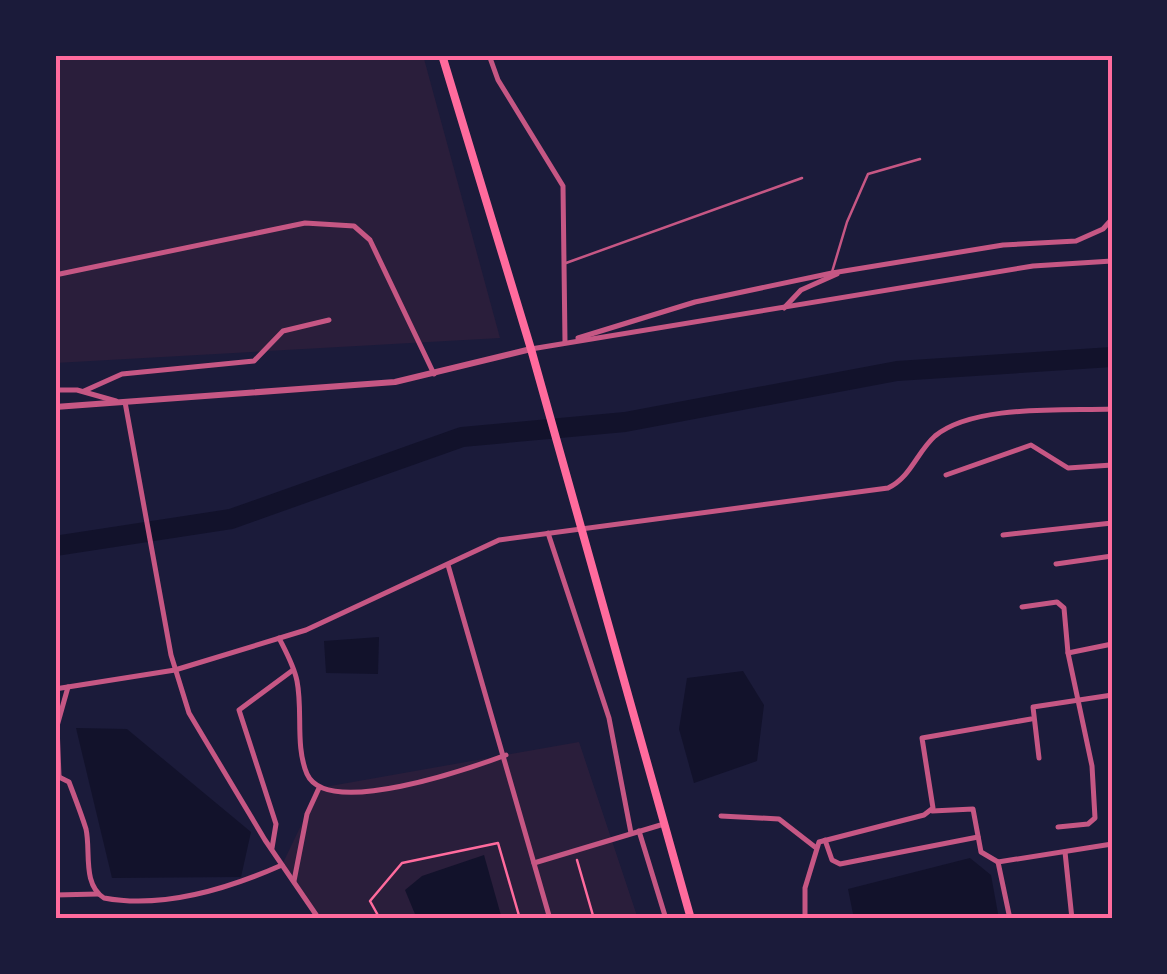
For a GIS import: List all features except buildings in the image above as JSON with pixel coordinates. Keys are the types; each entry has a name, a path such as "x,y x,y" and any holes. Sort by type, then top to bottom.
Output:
{"highway":[{"path":"442,55 574,500 691,919"}],"street":[{"path":"489,55 498,80 563,186 565,342"},
{"path":"573,341 606,326 696,302 836,273 1003,246 1076,241 1092,236 1112,219"},
{"path":"55,275 305,223 354,226 370,240 434,374"},
{"path":"55,407 395,382 565,342 1032,266 1112,262"},
{"path":"784,308 801,290 836,273"},
{"path":"84,391 122,374 254,361 274,336 330,320"},
{"path":"55,390 84,391 122,402"},
{"path":"122,402 174,670 188,713 272,850 320,919"},
{"path":"55,688 174,670 279,638 499,540 888,488 905,476 935,437 972,420 1009,413 1112,409"},
{"path":"946,475 1030,445 1068,468 1112,465"},
{"path":"1003,535 1112,523"},
{"path":"548,532 609,718 630,833"},
{"path":"1056,564 1112,556"},
{"path":"448,564 550,919"},
{"path":"1022,608 1062,604 1068,653 1092,766 1094,818 1088,824 1058,827"},
{"path":"279,638 293,670 304,764 309,779 319,788 334,793 420,782 506,755"},
{"path":"1068,653 1112,644"},
{"path":"272,850 276,824 240,710 293,670"},
{"path":"68,686 56,726 57,776 69,782 78,805 87,834 90,881 98,894"},
{"path":"1039,758 1030,710 1037,705 1112,695"},
{"path":"929,812 933,803 922,738 1031,718"},
{"path":"294,882 308,814 319,788"},
{"path":"805,919 803,901 816,847 824,839 929,812 973,809 981,852 998,862 1112,844"},
{"path":"721,816 779,819 816,847"},
{"path":"534,863 664,824"},
{"path":"639,831 666,919"},
{"path":"824,839 832,860 840,864 978,837"},
{"path":"1065,852 1072,919"},
{"path":"998,862 1010,919"},
{"path":"55,895 98,894 130,900 184,895 239,884 282,864"}],"lane":[{"path":"836,273 846,222 868,174 920,159"},
{"path":"566,262 802,178"}],"path":[{"path":"380,919 370,901 402,862 498,843 520,919"},
{"path":"579,849 577,858 594,919"}],"shaded area":[{"path":"55,55 423,55 500,338 55,363"},
{"path":"379,637 378,674 326,673 324,641"},
{"path":"743,671 764,705 757,761 694,783 679,729 687,678"},
{"path":"76,728 127,729 251,832 241,877 112,878"},
{"path":"579,742 638,919 321,919 282,865 319,788"},
{"path":"484,855 502,919 417,919 405,890 422,876"},
{"path":"970,858 991,875 999,919 854,919 848,889"}],"waterway":[{"path":"55,546 231,519 462,437 625,422 897,371 1112,357"}]}
